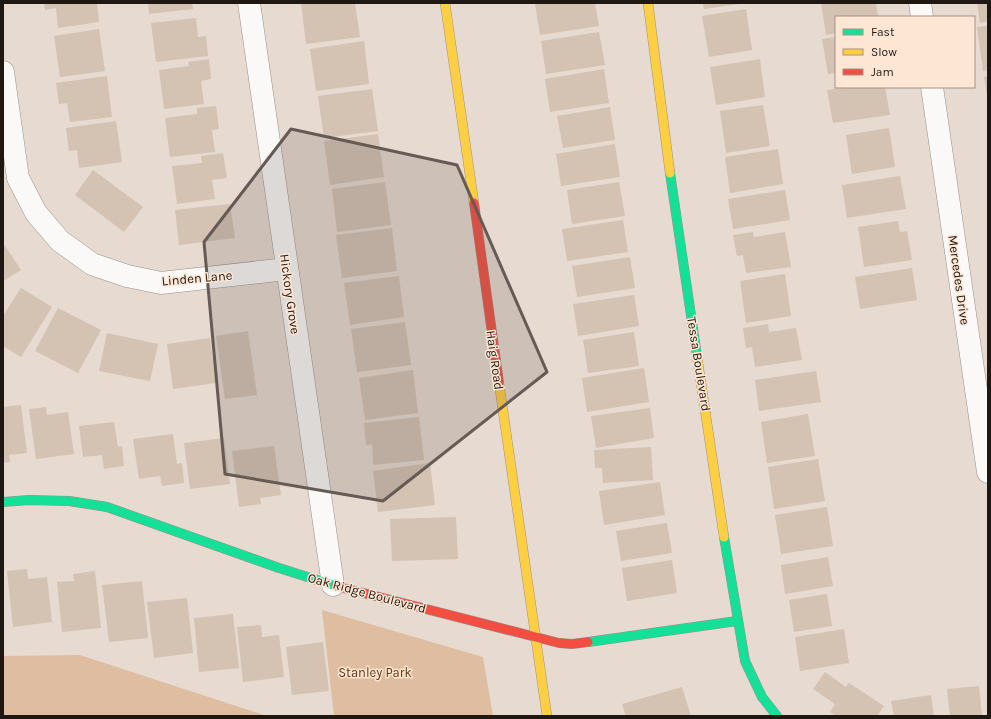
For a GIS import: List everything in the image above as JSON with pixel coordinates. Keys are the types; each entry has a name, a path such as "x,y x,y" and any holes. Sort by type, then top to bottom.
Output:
{"street":[{"name":"Hickory Grove","path":"249,3 334,585"},
{"name":"Haig Road","path":"445,3 547,716"},
{"name":"Tessa Boulevard","path":"648,3 668,161 745,661 762,697 777,716"},
{"path":"920,3 922,16"},
{"name":"Linden Lane","path":"3,72 18,178 36,213 60,241 92,264 127,276 162,283 287,269"},
{"name":"Mercedes Drive","path":"932,88 988,472"},
{"name":"Oak Ridge Boulevard","path":"3,502 29,500 69,501 107,508 279,568 334,585 559,643 572,644 738,621"}],"highlighted area":[{"path":"291,129 457,165 547,372 383,501 225,474 204,242"}],"green space":[{"name":"Stanley Park","path":"322,610 483,657 493,716 334,716"},
{"path":"80,655 267,716 3,716 3,656"}],"building":[{"path":"44,3 97,3 99,22 58,28 56,8 45,10"},
{"path":"148,3 192,3 193,9 149,14"},
{"path":"301,3 355,3 360,37 306,44"},
{"path":"595,3 599,26 540,35 535,4"},
{"path":"703,3 739,3 739,4 704,9"},
{"path":"821,3 876,3 878,16 835,16 835,33 826,35"},
{"path":"977,3 988,3 988,21 980,23"},
{"path":"746,9 752,50 709,57 702,16"},
{"path":"196,18 198,37 206,36 208,56 156,62 151,23"},
{"path":"988,26 988,70 983,71 977,27"},
{"path":"99,29 105,71 60,77 54,36"},
{"path":"599,32 605,65 546,74 541,41"},
{"path":"835,37 835,73 828,74 822,39"},
{"path":"364,41 369,84 316,91 310,49"},
{"path":"209,59 211,79 201,81 204,104 164,109 159,70 189,66 188,62"},
{"path":"760,59 765,97 716,105 710,67"},
{"path":"604,69 609,103 550,112 545,79"},
{"path":"107,76 112,117 70,122 67,103 59,104 56,83"},
{"path":"988,76 988,95 987,95 984,77"},
{"path":"842,88 885,88 890,115 833,123 827,90"},
{"path":"372,89 378,131 324,138 318,96"},
{"path":"763,105 770,146 726,153 720,111"},
{"path":"216,106 219,129 212,130 215,152 170,157 165,118 197,114 197,108"},
{"path":"610,107 615,140 563,148 557,116"},
{"path":"116,121 122,162 79,168 77,150 69,151 66,128"},
{"path":"889,128 895,167 852,174 846,135"},
{"path":"378,134 384,177 330,185 324,141"},
{"path":"615,144 620,177 561,186 556,154"},
{"path":"778,149 783,184 730,193 725,157"},
{"path":"223,153 227,178 212,180 215,199 177,204 172,166 202,163 201,156"},
{"path":"93,170 143,207 124,232 75,195"},
{"path":"900,176 906,209 847,218 842,185"},
{"path":"385,182 391,225 337,232 332,189"},
{"path":"619,182 625,216 572,224 567,190"},
{"path":"785,190 790,220 733,229 728,199"},
{"path":"230,204 235,238 179,245 175,210"},
{"path":"623,220 628,252 567,261 562,229"},
{"path":"898,221 900,232 907,231 912,260 864,267 858,227"},
{"path":"392,228 397,271 342,278 336,235"},
{"path":"753,232 754,237 785,232 791,267 746,273 743,255 737,256 733,235"},
{"path":"3,243 21,270 3,281"},
{"path":"630,257 635,288 577,297 572,266"},
{"path":"912,268 917,300 860,309 855,277"},
{"path":"785,274 791,316 746,323 740,281"},
{"path":"399,276 404,317 350,325 344,283"},
{"path":"21,288 52,307 21,357 3,346 3,316"},
{"path":"634,295 639,326 578,336 573,304"},
{"path":"58,308 101,330 78,373 35,351"},
{"path":"405,322 411,365 357,372 351,329"},
{"path":"768,324 769,332 796,328 802,360 755,367 752,347 746,348 743,328"},
{"path":"248,331 257,395 225,399 216,336"},
{"path":"634,332 639,366 588,373 583,340"},
{"path":"107,333 158,344 150,381 99,371"},
{"path":"210,338 216,383 173,389 167,344"},
{"path":"644,368 649,402 587,412 582,378"},
{"path":"413,370 418,413 365,420 359,378"},
{"path":"816,371 821,402 759,411 755,380"},
{"path":"21,405 27,453 9,455 10,462 3,463 3,407"},
{"path":"46,407 47,415 68,412 74,454 36,459 29,409"},
{"path":"650,408 654,438 596,448 591,416"},
{"path":"808,414 815,456 767,463 761,422"},
{"path":"419,417 424,460 373,465 372,444 366,445 364,423"},
{"path":"114,422 118,447 122,446 124,466 104,469 102,455 83,457 79,426"},
{"path":"173,434 177,464 182,463 184,483 162,486 160,476 139,479 133,439"},
{"path":"224,438 230,484 190,489 184,443"},
{"path":"274,446 281,495 260,498 261,504 239,507 232,451"},
{"path":"651,447 653,480 603,483 602,468 595,468 594,450"},
{"path":"818,459 825,501 774,509 768,467"},
{"path":"430,463 435,505 378,512 373,471"},
{"path":"660,482 665,515 604,525 599,491"},
{"path":"827,507 833,546 781,554 775,515"},
{"path":"456,517 458,559 392,561 390,519"},
{"path":"667,523 672,553 621,561 616,531"},
{"path":"828,557 833,586 785,594 781,565"},
{"path":"672,560 677,593 627,601 622,568"},
{"path":"27,569 28,579 47,577 52,622 13,627 7,571"},
{"path":"95,571 101,628 62,632 57,582 74,581 73,574"},
{"path":"142,581 148,638 109,642 102,585"},
{"path":"827,594 832,626 794,632 789,600"},
{"path":"187,598 193,653 154,658 147,602"},
{"path":"233,614 239,668 199,672 194,618"},
{"path":"261,625 262,637 279,635 284,677 243,682 237,627"},
{"path":"844,629 849,663 800,671 795,637"},
{"path":"323,642 329,691 292,695 286,647"},
{"path":"825,672 846,687 849,683 884,706 877,716 836,716 830,712 835,704 813,689"},
{"path":"979,686 982,716 950,716 947,689"},
{"path":"682,687 691,716 626,716 622,704"},
{"path":"931,695 934,716 894,716 891,701"}],"traffic: fast":[{"path":"670,173 697,356"},
{"path":"3,502 29,500 69,501 107,507 279,568 336,586"},
{"path":"724,537 745,661 762,697 777,716"},
{"path":"588,642 737,621"}],"traffic: slow":[{"path":"445,3 474,203"},
{"path":"648,3 670,173"},
{"path":"697,356 724,537"},
{"path":"499,383 547,716"}],"traffic: jam":[{"path":"474,203 499,383"},
{"path":"336,586 559,643 572,644 588,642"}]}
